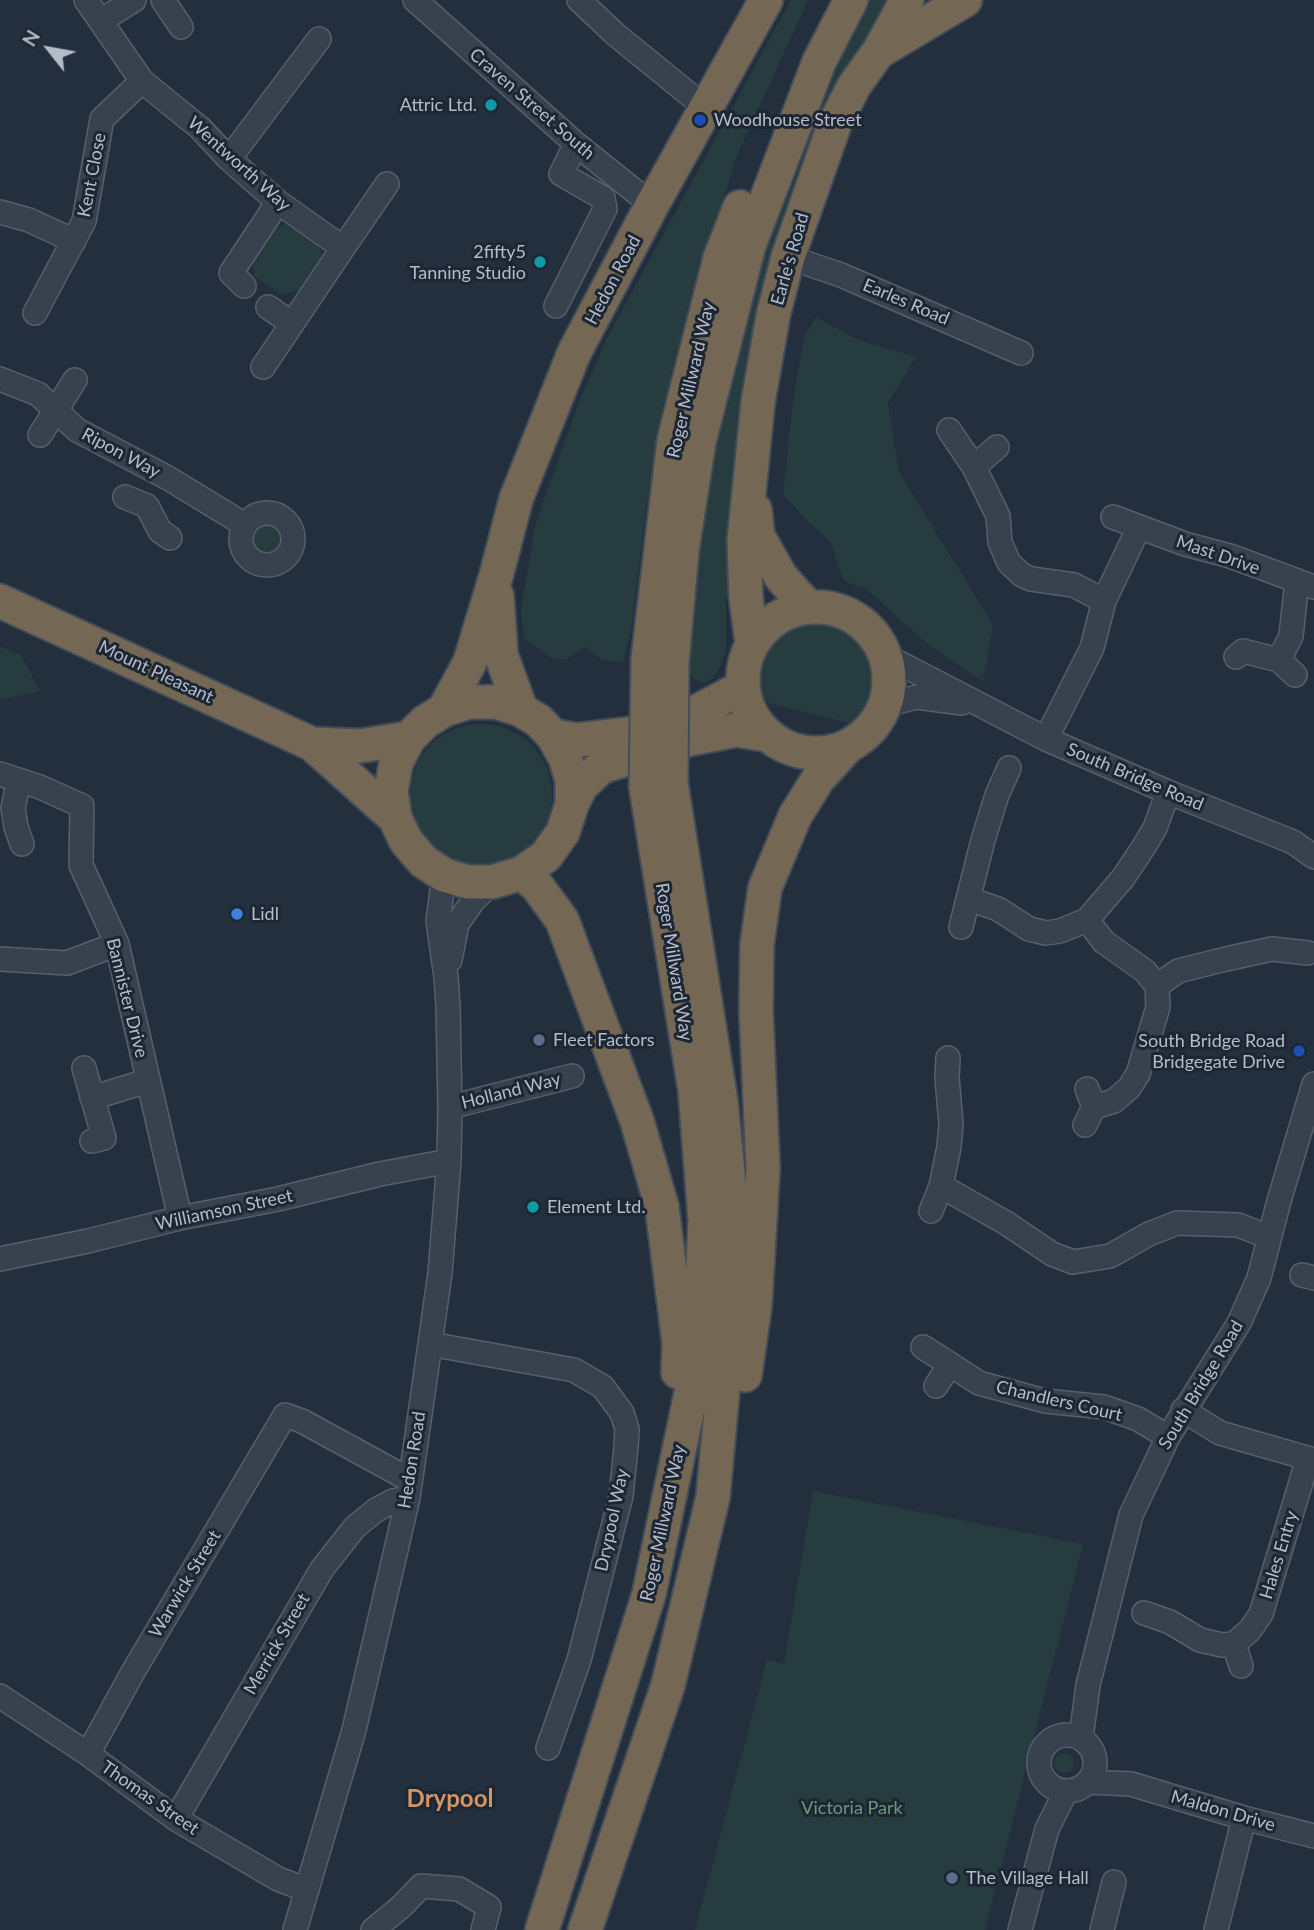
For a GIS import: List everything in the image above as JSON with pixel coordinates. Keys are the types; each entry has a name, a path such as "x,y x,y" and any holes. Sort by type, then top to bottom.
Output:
{"highway":[{"name":"Hedon Road","path":"444,710 470,662 516,499 574,353 652,205 766,0"},
{"name":"Roger Millward Way","path":"542,1930 649,1594 699,1355 705,1220 695,1090 658,785 660,661 674,440 720,258 794,62 825,0"},
{"name":"Roger Millward Way","path":"660,661 682,551 699,442 749,245 818,62 851,0"},
{"name":"Earle's Road","path":"752,643 746,598 744,541 758,402 773,316 788,257 835,123 854,86 879,51 906,0"},
{"name":"Earle's Road","path":"879,51 965,0"},
{"name":"Earle's Road","path":"751,482 758,536 781,578 808,607"},
{"path":"496,576 501,655 521,710"},
{"name":"Mount Pleasant","path":"0,601 312,744"},
{"path":"667,1685 729,1482 755,1305 764,1168 756,1010 757,944 765,888 795,816 818,779 848,746 876,722 885,705 889,689 886,656 874,635 856,618 833,608 808,607 786,613 767,625 752,643 744,664 743,687 747,705 755,721 767,735 785,747 806,753 828,752 848,746"},
{"path":"553,736 577,740 662,730 743,687"},
{"path":"572,804 572,780 565,757 553,736 539,721 521,710 496,702 469,702 444,710 425,722 409,738 396,763 391,790 395,818 406,841 422,861 444,874 468,882 507,878 537,886 562,920 637,1121 662,1207 679,1343 674,1479"},
{"path":"507,878 546,856 563,832 581,786 601,767 701,737 736,730 767,735"},
{"path":"312,744 360,746 409,738"},
{"path":"312,744 395,818"},
{"name":"Roger Millward Way","path":"585,1930 667,1685 713,1497 728,1333 731,1203 721,1102 658,785"}],"street":[{"name":"Wentworth Way","path":"86,0 142,81 200,128 229,159 278,202 343,248"},
{"path":"102,20 134,0"},
{"path":"163,0 181,27"},
{"name":"Craven Street South","path":"415,0 576,144 652,205"},
{"path":"579,0 615,34 706,108"},
{"path":"229,159 319,39"},
{"name":"Kent Close","path":"35,313 84,222 102,119 142,81"},
{"path":"556,306 604,209 603,198 561,174 576,144"},
{"path":"263,367 387,184"},
{"path":"244,286 231,273 278,202"},
{"name":"Kent Close","path":"0,212 29,220 74,241"},
{"name":"Earles Road","path":"788,257 841,275 1021,353"},
{"path":"268,307 291,323"},
{"name":"Ripon Way","path":"0,379 38,394 77,430 169,478 245,525"},
{"path":"40,435 75,380"},
{"path":"949,430 974,467 998,516 1000,542 1009,563 1031,579 1074,585 1104,601"},
{"path":"974,467 997,447"},
{"path":"147,506 169,478"},
{"path":"125,497 147,506 160,531 170,538"},
{"name":"Mast Drive","path":"1113,517 1306,584 1291,636 1287,667 1242,651 1236,657"},
{"path":"1046,739 1092,648 1104,601 1139,527"},
{"name":"South Bridge Road","path":"886,656 1046,739 1168,792 1304,843 1314,857"},
{"path":"885,705 917,697 979,705"},
{"path":"961,927 983,840 997,795 1009,768"},
{"name":"Bannister Drive","path":"22,844 16,827 10,777 82,806 81,865 117,944 180,1218"},
{"path":"969,900 998,909 1029,929 1046,933 1060,931 1087,920 1124,878 1143,848 1155,828 1168,792"},
{"name":"Hedon Road","path":"295,1930 354,1730 409,1489 430,1344 440,1273 449,1161 446,977 438,921 444,874"},
{"name":"Hedon Road","path":"446,977 457,924 473,901 507,878"},
{"path":"1087,920 1104,942 1145,971 1157,986 1158,1007 1145,1057 1129,1088 1114,1101 1089,1107"},
{"path":"0,959 67,963 117,944"},
{"path":"1157,986 1178,971 1226,959 1272,949 1308,953"},
{"path":"931,1212 941,1186 951,1124 947,1056"},
{"path":"84,1068 104,1138 92,1141"},
{"name":"Holland Way","path":"450,1107 572,1076"},
{"path":"92,1098 148,1081"},
{"name":"South Bridge Road","path":"1078,1742 1088,1685 1130,1515 1168,1437 1239,1324 1259,1278 1312,1098"},
{"name":"Williamson Street","path":"0,1259 449,1161"},
{"path":"941,1186 1006,1223 1052,1254 1073,1262 1110,1256 1149,1234 1177,1223 1238,1225 1269,1237"},
{"name":"Drypool Way","path":"430,1344 574,1370 603,1387 622,1413 626,1429 626,1447 621,1496 579,1660 548,1748"},
{"name":"Chandlers Court","path":"923,1348 979,1383 1045,1401 1104,1408 1138,1419 1168,1437"},
{"path":"936,1386 950,1364"},
{"path":"1184,1410 1220,1433 1311,1460"},
{"name":"Warwick Street","path":"88,1754 133,1672 285,1415 302,1421 409,1489"},
{"name":"Hales Entry","path":"1234,1643 1250,1630 1261,1614 1311,1460"},
{"name":"Merrick Street","path":"176,1819 322,1569 355,1527 409,1489"},
{"path":"1144,1613 1170,1622 1200,1640 1234,1643 1241,1666"},
{"name":"Thomas Street","path":"0,1696 88,1754 176,1819 278,1879 307,1890"},
{"path":"1051,1739 1078,1742 1096,1764 1088,1782 1082,1787 1057,1787 1040,1769 1040,1755 1051,1739"},
{"name":"Maldon Drive","path":"1078,1742 1131,1784"},
{"name":"Maldon Drive","path":"1088,1782 1131,1784 1314,1836"},
{"path":"1020,1930 1057,1787"},
{"path":"1216,1930 1244,1818"},
{"path":"1102,1930 1114,1882"},
{"path":"373,1930 421,1886 459,1889 489,1907 483,1930"}],"green space":[{"path":"791,0 808,0 736,158 689,309 646,508 631,631 623,662 603,660 585,647 565,660 551,658 524,638 521,608 536,523 577,407 607,338"},
{"path":"864,0 893,0 811,156 736,594 726,597 726,649 721,665 712,679 696,681 689,671 685,654 711,451 767,234 799,149"},
{"path":"291,223 319,242 322,261 302,289 282,295 254,276 252,255 269,229"},
{"path":"816,317 858,340 916,357 888,403 899,472 993,625 983,681 931,647 866,589 844,581 830,541 808,522 783,494 793,401 804,337"},
{"path":"267,524 279,530 285,542 279,554 267,560 255,554 249,542 255,530"},
{"path":"819,621 838,625 855,635 868,651 874,670 863,727 731,693 758,684 760,665 768,646 782,632 799,623"},
{"path":"0,646 21,655 40,691 0,700"},
{"path":"481,724 508,730 531,745 546,768 552,795 546,822 531,845 508,860 481,866 454,860 431,845 416,822 410,795 416,768 431,745 454,730"},
{"name":"Victoria Park","path":"813,1491 1083,1544 985,1930 695,1930 767,1660 784,1664"},
{"path":"1064,1753 1071,1756 1074,1763 1071,1770 1064,1773 1057,1770 1054,1763 1057,1756"}],"place":[{"name":"Attric Ltd.","path":"491,105"},
{"name":"Woodhouse Street","path":"700,120"},
{"name":"2fifty5 Tanning Studio","path":"540,262"},
{"name":"Lidl","path":"237,914"},
{"name":"Fleet Factors","path":"539,1040"},
{"name":"South Bridge Road Bridgegate Drive","path":"1299,1051"},
{"name":"Element Ltd.","path":"533,1207"},
{"name":"The Village Hall","path":"952,1878"}],"district":[{"name":"Drypool","path":"450,1799"}]}
